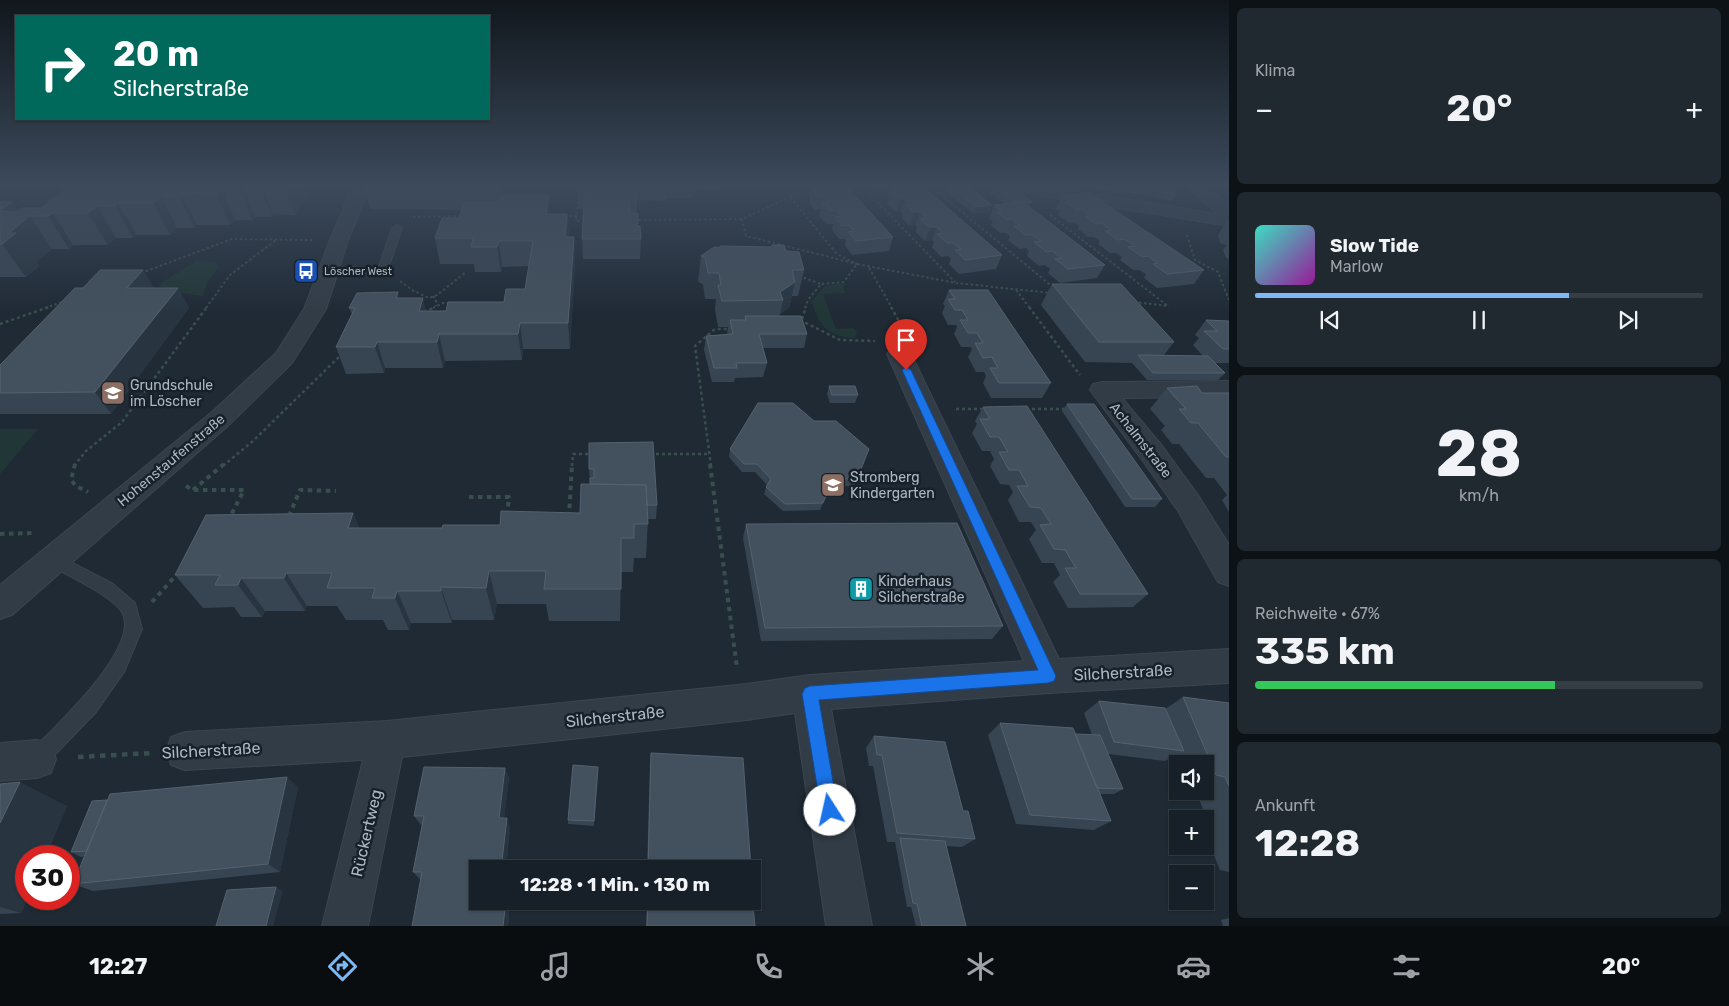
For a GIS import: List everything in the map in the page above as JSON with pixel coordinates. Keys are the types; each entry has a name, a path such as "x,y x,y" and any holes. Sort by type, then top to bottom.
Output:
{"street":[{"name":"Hohenstaufenstraße","path":"0,605 221,418 284,358 305,328 314,309 345,227"},
{"path":"887,347 924,409 1048,676"},
{"name":"Achalmstraße","path":"1110,400 1229,389"},
{"name":"Achalmstraße","path":"1110,400 1188,503 1229,573"},
{"name":"Silcherstraße","path":"185,751 387,740 810,694 1048,676 1229,666"},
{"path":"810,694 849,926"},
{"name":"Rückertweg","path":"344,926 387,740"},
{"path":"0,762 38,759"}],"lane":[{"path":"328,271 382,270 398,228"},
{"path":"38,759 89,706 118,666 134,629 129,608 107,589 53,559"}],"path":[{"path":"744,227 746,236 869,267 956,283 1051,293"},
{"path":"815,227 837,254 857,264"},
{"path":"902,227 956,283"},
{"path":"980,227 1060,294"},
{"path":"1062,227 1169,306 1129,302"},
{"path":"1184,227 1195,260 1218,272 1229,300"},
{"path":"139,273 232,239 340,240"},
{"path":"118,505 76,486 71,480 74,465 86,451 122,422 230,275 277,240"},
{"path":"793,274 821,284 845,283 857,264"},
{"path":"794,322 802,319 840,340 887,347 910,342 869,267"},
{"path":"382,270 389,272 412,290 429,298 466,272"},
{"path":"802,319 808,300 821,284"},
{"path":"1016,289 1079,374 1110,400"},
{"path":"433,296 436,300 436,306"},
{"path":"0,324 65,301"},
{"path":"418,316 443,303 457,303"},
{"path":"733,329 715,329 695,346 737,668 747,702"},
{"path":"1021,409 1110,400"},
{"path":"924,409 992,409"},
{"path":"569,518 573,454 593,454"},
{"path":"641,454 709,454"},
{"path":"214,490 244,490 227,522"},
{"path":"287,522 300,490 336,491"},
{"path":"469,497 509,497 506,522"},
{"path":"132,622 176,576 182,566"},
{"name":"Silcherstraße","path":"38,759 185,751"}],"green space":[{"path":"196,261 215,262 219,267 207,282 203,296 176,292 158,285"},
{"path":"847,284 843,286 845,293 823,294 836,329 854,328 857,332 855,338 831,332 821,323 814,310 812,301 825,286"},
{"path":"0,429 38,429 0,474"}],"building":[{"path":"0,227 16,227 9,233 16,233 0,244"},
{"path":"439,227 566,227 565,237 574,237 568,323 520,323 518,334 439,334 437,342 377,342 375,347 336,347 355,308 349,308 357,293 398,292 396,298 423,298 419,311 446,311 448,302 504,302 506,289 525,289 533,241 499,241 497,247 471,247 473,238 435,238"},
{"path":"583,227 640,227 641,239 582,239"},
{"path":"851,227 884,227 893,237 856,241 848,232 854,231"},
{"path":"937,227 970,227 1002,255 965,260 955,250 961,249 953,243 947,243 937,234 943,233"},
{"path":"1015,227 1056,227 1105,265 1068,269 1055,259 1062,258 1052,251 1046,252 1034,242 1041,241 1032,235 1025,235"},
{"path":"1107,227 1140,227 1204,270 1167,274 1153,264 1158,263 1148,256 1142,257 1128,247 1135,246 1125,239 1118,240 1105,231 1111,230"},
{"path":"772,245 784,245 786,251 799,252 804,270 792,270 795,282 780,292 783,300 722,301 718,285 721,285 719,273 708,273 705,258 701,256 714,247 720,248 720,246 772,247"},
{"path":"100,270 143,270 127,288 178,288 95,392 0,393 0,365 75,288 83,288"},
{"path":"1052,284 1121,284 1174,342 1099,342"},
{"path":"949,290 988,290 1051,383 999,383 990,368 998,368 992,357 983,358 975,343 983,343 977,333 968,333 960,320 968,320 962,310 955,310 948,299 955,299"},
{"path":"745,316 801,316 807,334 759,334 767,363 736,363 737,368 714,368 706,336 733,334 730,320 746,320"},
{"path":"1206,320 1229,321 1229,349 1223,349 1204,331 1217,331"},
{"path":"1138,355 1208,356 1225,373 1153,373"},
{"path":"829,386 855,386 858,395 832,395"},
{"path":"1197,386 1202,393 1229,393 1229,457 1226,457 1198,423 1191,423 1179,409 1186,409 1167,388"},
{"path":"758,403 793,403 814,421 836,421 869,449 857,479 833,479 823,503 785,504 766,487 771,479 757,464 744,464 730,449"},
{"path":"1067,404 1094,404 1162,499 1132,499"},
{"path":"1027,406 1148,594 1080,594 1065,568 1076,568 1065,550 1054,549 1040,525 1051,524 1041,508 1030,507 1017,486 1028,486 1019,470 1009,470 999,452 1008,452 999,437 990,437 980,419 990,419 983,407"},
{"path":"653,442 657,505 647,505 646,485 590,484 590,478 594,478 594,469 589,469 589,443"},
{"path":"581,484 646,485 648,524 634,524 634,538 621,538 621,589 544,589 546,571 489,571 486,588 441,587 441,591 397,591 395,598 372,598 375,588 327,588 332,573 286,573 284,578 241,578 238,585 215,585 220,575 175,575 206,515 353,513 348,528 442,528 443,525 500,525 501,511 580,513"},
{"name":"Kinderhaus Silcherstraße","path":"957,523 1003,626 765,628 746,524"},
{"path":"1183,697 1229,703 1229,786 1225,777 1216,775 1214,770 1214,755 1208,755"},
{"path":"1099,701 1165,708 1184,751 1114,742"},
{"path":"1000,723 1073,728 1111,821 1030,815"},
{"path":"1075,734 1100,735 1123,789 1097,788"},
{"path":"874,736 945,742 963,811 968,811 975,839 897,833 882,755 877,755"},
{"path":"651,753 743,758 750,860 648,860"},
{"path":"573,765 598,767 594,821 568,820"},
{"path":"424,767 505,768 499,818 507,818 502,860 469,860 469,910 505,910 503,926 412,926 422,872 413,872 424,816 414,816"},
{"path":"287,777 268,864 80,883 80,867 110,794"},
{"path":"20,782 0,823 0,784"},
{"path":"107,800 87,851 80,851 80,845 74,845 92,801"},
{"path":"900,838 945,841 966,926 922,926 917,904 913,903"},
{"path":"276,887 266,926 216,926 227,890"},
{"path":"648,910 753,910 755,926 647,926"}],"place":[{"name":"Löscher West","path":"306,271"},
{"name":"Grundschule im Löscher","path":"113,393"},
{"name":"Stromberg Kindergarten","path":"833,485"},
{"name":"Kinderhaus Silcherstraße","path":"861,589"}],"route":[{"path":"830,810 810,694 1048,676 906,370"}]}
